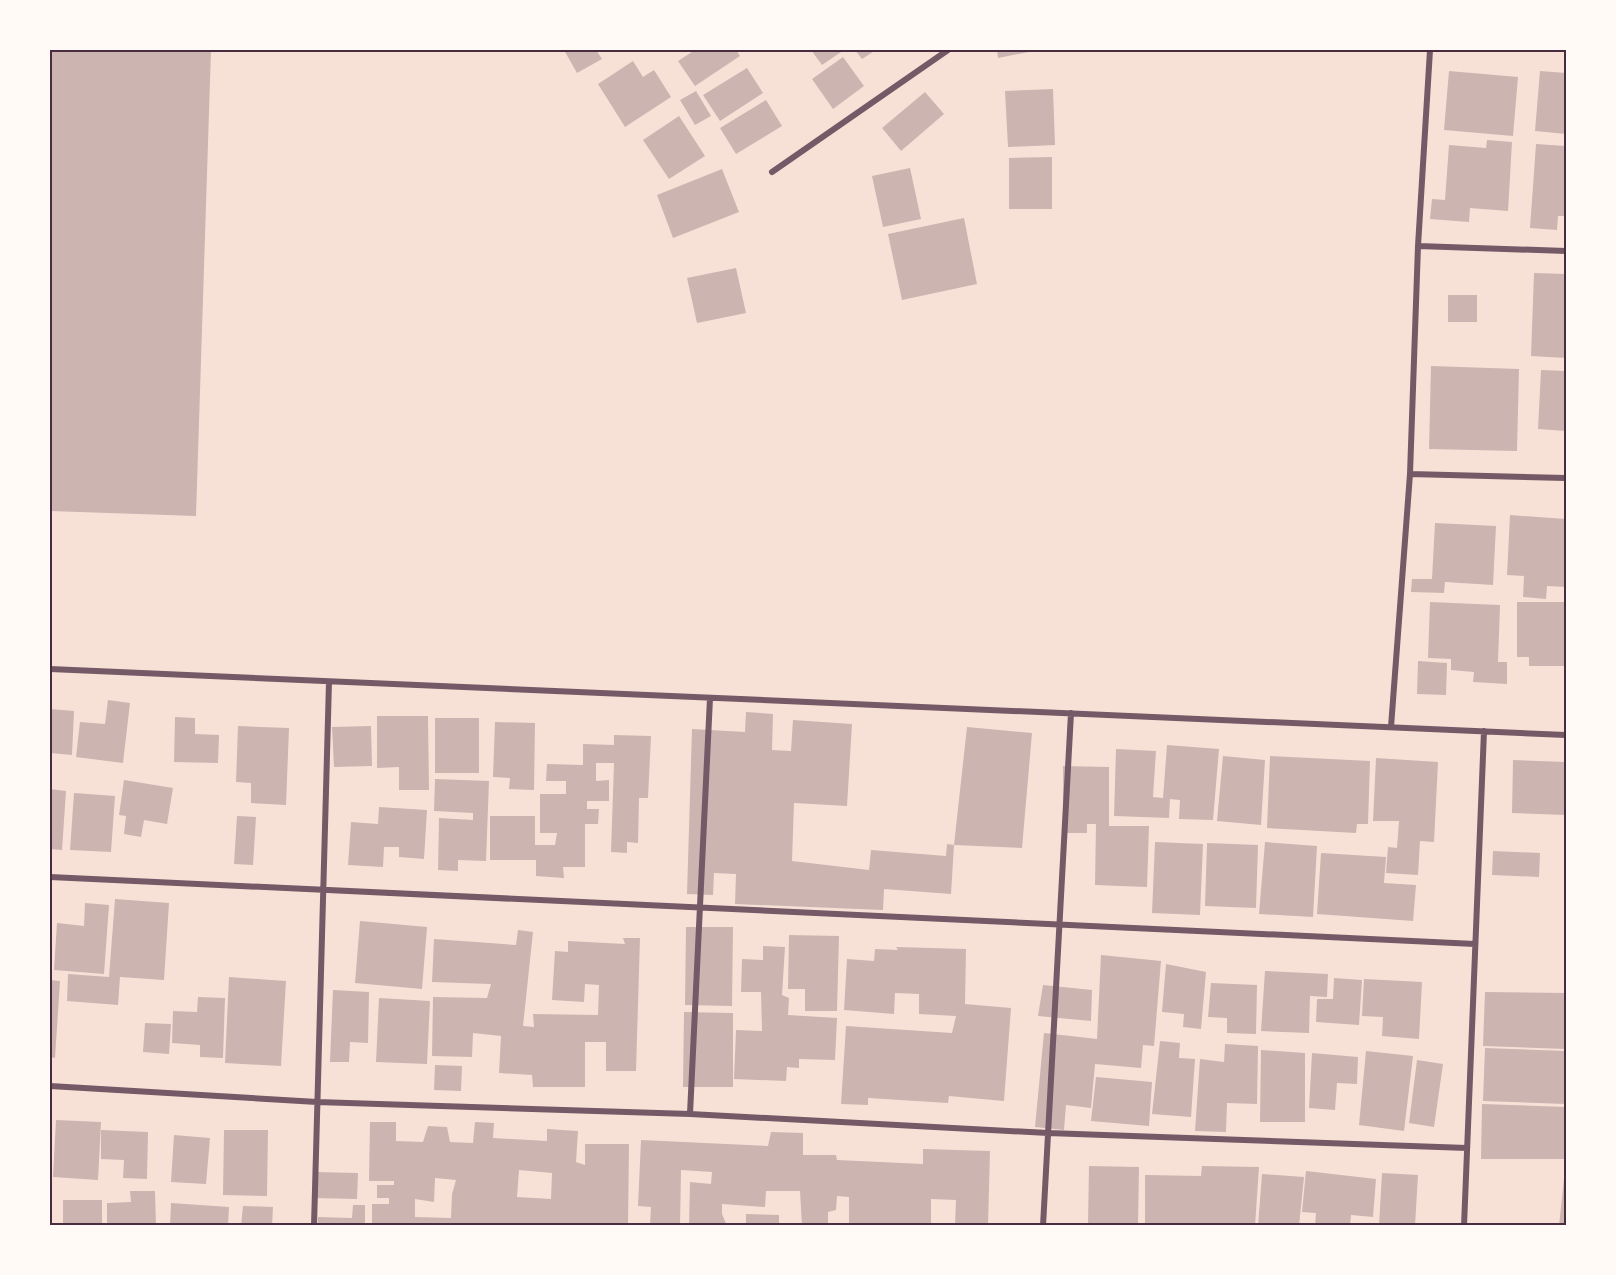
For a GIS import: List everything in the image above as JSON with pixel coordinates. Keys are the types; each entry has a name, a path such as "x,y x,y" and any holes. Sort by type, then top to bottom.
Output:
{"street":[{"path":"772,172 948,50"},
{"path":"1391,727 1410,474 1418,246 1430,50"},
{"path":"1418,246 1566,251"},
{"path":"1410,474 1566,478"},
{"path":"50,669 1566,735"},
{"path":"314,1226 329,682"},
{"path":"690,1114 710,698"},
{"path":"1043,1226 1071,713"},
{"path":"1464,1226 1484,731"},
{"path":"50,877 1475,944"},
{"path":"50,1086 317,1102 690,1114 1048,1133 1467,1148"}],"building":[{"path":"50,50 211,50 196,516 50,511"},
{"path":"564,50 596,50 602,59 577,73"},
{"path":"695,50 736,50 740,56 695,86 678,61"},
{"path":"811,50 844,50 822,65"},
{"path":"855,50 876,50 862,59"},
{"path":"997,50 1034,50 1034,51 998,58"},
{"path":"843,57 864,86 833,109 812,79"},
{"path":"633,61 643,77 654,70 671,97 625,127 598,84"},
{"path":"747,68 763,93 720,121 703,95"},
{"path":"1449,71 1518,77 1513,136 1444,130"},
{"path":"1540,71 1566,73 1566,134 1535,131"},
{"path":"1053,89 1055,145 1008,147 1005,91"},
{"path":"696,91 711,116 695,125 680,100"},
{"path":"925,92 944,114 901,151 882,128"},
{"path":"766,100 782,126 736,154 720,128"},
{"path":"679,116 705,156 669,179 643,140"},
{"path":"1487,140 1512,142 1508,211 1470,208 1469,222 1430,219 1432,199 1445,200 1449,145 1486,148"},
{"path":"1536,144 1566,146 1566,216 1558,216 1557,230 1530,228"},
{"path":"1052,157 1052,209 1009,209 1009,158"},
{"path":"910,168 921,219 883,227 872,176"},
{"path":"722,169 739,212 673,238 657,195"},
{"path":"964,218 977,284 902,300 888,234"},
{"path":"736,268 746,313 697,323 687,278"},
{"path":"1534,273 1566,274 1566,358 1531,356"},
{"path":"1448,295 1477,295 1477,322 1448,322"},
{"path":"1431,366 1519,369 1517,451 1429,449"},
{"path":"1541,370 1566,371 1566,431 1538,429"},
{"path":"1510,515 1566,519 1566,587 1547,586 1546,599 1523,597 1524,576 1507,575"},
{"path":"1435,523 1496,526 1493,585 1445,582 1444,593 1411,592 1412,579 1432,579"},
{"path":"1430,602 1500,605 1498,662 1507,662 1507,684 1473,682 1474,672 1451,670 1451,659 1428,658"},
{"path":"1517,602 1566,602 1566,666 1529,666 1529,657 1517,657"},
{"path":"1418,661 1447,663 1446,695 1417,694"},
{"path":"108,700 130,703 123,763 76,757 80,722 105,724"},
{"path":"50,709 74,711 72,755 50,753"},
{"path":"746,712 773,714 772,750 791,751 793,720 852,724 847,806 794,803 792,861 869,870 871,850 946,856 947,844 954,845 951,894 884,889 883,910 735,904 736,874 714,873 713,895 687,894 692,729 745,732"},
{"path":"377,716 428,716 429,790 399,790 399,767 377,768"},
{"path":"175,717 195,718 195,734 219,735 218,763 174,762"},
{"path":"435,718 479,718 479,773 435,773"},
{"path":"495,722 535,723 534,790 509,789 510,778 493,777"},
{"path":"238,726 289,728 286,805 251,803 251,783 236,782"},
{"path":"371,726 372,766 334,767 332,727"},
{"path":"967,727 1032,733 1022,848 954,845"},
{"path":"614,735 651,736 648,798 639,798 638,843 627,842 627,853 611,852 614,763 596,763 596,781 609,780 609,801 587,801 587,809 599,809 598,824 585,824 585,867 563,867 564,878 536,876 536,860 490,860 490,816 535,816 535,845 555,845 557,833 540,833 540,794 566,794 566,781 546,781 547,764 583,765 583,744 614,745"},
{"path":"1167,745 1219,749 1213,820 1179,819 1180,800 1170,799 1169,818 1114,816 1116,749 1156,751 1153,797 1163,798"},
{"path":"1223,756 1265,760 1261,825 1217,821"},
{"path":"1270,756 1370,761 1368,824 1357,824 1356,833 1267,828"},
{"path":"1376,758 1438,762 1434,842 1420,841 1418,875 1386,873 1388,847 1397,848 1399,821 1373,821"},
{"path":"1513,760 1566,762 1566,815 1512,813"},
{"path":"1063,766 1109,767 1109,826 1149,826 1147,887 1095,885 1096,824 1087,824 1087,833 1063,833"},
{"path":"435,779 489,781 486,861 458,860 458,871 438,870 439,818 473,820 473,813 434,811"},
{"path":"124,780 173,788 167,824 144,820 141,837 124,834 126,816 119,815"},
{"path":"50,789 66,791 62,850 50,849"},
{"path":"74,793 115,796 111,852 70,850"},
{"path":"379,807 427,810 424,859 399,857 399,847 384,847 383,867 348,865 351,822 378,824"},
{"path":"237,816 256,817 253,865 234,864"},
{"path":"1155,842 1203,844 1200,915 1152,913"},
{"path":"1265,842 1317,846 1313,917 1259,914"},
{"path":"1207,843 1258,845 1256,908 1205,906"},
{"path":"1493,851 1540,853 1539,877 1492,875"},
{"path":"1321,853 1386,857 1384,883 1416,885 1413,921 1317,914"},
{"path":"115,899 169,903 164,980 120,977 118,1005 67,1001 68,974 109,977"},
{"path":"85,903 109,905 104,974 54,970 57,923 84,926"},
{"path":"360,921 427,927 422,989 355,983"},
{"path":"686,927 733,927 732,1006 685,1005"},
{"path":"518,930 533,932 523,1026 534,1027 533,1014 598,1015 599,985 585,984 584,1002 552,1000 555,951 568,952 568,941 625,944 623,938 640,938 636,1071 606,1071 606,1042 585,1042 585,1087 533,1087 532,1075 499,1073 501,1036 473,1033 472,1057 432,1056 433,997 487,998 491,984 432,982 434,939 516,945"},
{"path":"789,935 839,936 837,1011 805,1011 805,989 788,989"},
{"path":"763,946 785,947 782,995 789,998 788,1015 837,1018 835,1060 799,1059 799,1068 787,1067 786,1081 734,1079 736,1030 762,1031 761,992 741,992 742,959 763,960"},
{"path":"896,947 966,949 965,1004 1011,1008 1004,1101 949,1096 948,1103 868,1098 868,1105 841,1104 846,1026 952,1033 956,1016 919,1014 919,994 895,993 894,1014 844,1010 847,959 874,961 875,949 898,950"},
{"path":"1101,955 1161,961 1154,1046 1143,1045 1141,1068 1095,1064 1091,1108 1066,1105 1064,1130 1035,1127 1044,1033 1097,1039"},
{"path":"1166,964 1206,972 1201,1029 1183,1027 1184,1014 1162,1012"},
{"path":"1265,971 1328,974 1327,997 1310,996 1309,1033 1261,1031"},
{"path":"229,977 286,981 281,1066 225,1063"},
{"path":"1334,978 1362,980 1359,1025 1316,1022 1317,999 1333,999"},
{"path":"1364,979 1422,982 1419,1039 1382,1036 1383,1017 1362,1016"},
{"path":"50,980 60,981 55,1058 50,1057"},
{"path":"1211,983 1257,985 1256,1034 1227,1033 1227,1018 1208,1017"},
{"path":"1043,985 1092,990 1091,1021 1038,1016"},
{"path":"333,990 369,992 368,1043 350,1042 349,1062 330,1062"},
{"path":"1485,992 1566,993 1566,1049 1483,1046"},
{"path":"198,997 225,998 223,1058 200,1057 200,1045 172,1043 173,1011 197,1012"},
{"path":"379,998 430,1001 427,1064 376,1062"},
{"path":"684,1012 733,1013 733,1087 683,1087"},
{"path":"145,1023 171,1024 169,1054 143,1052"},
{"path":"1160,1041 1180,1043 1179,1058 1195,1059 1191,1117 1152,1114"},
{"path":"1225,1044 1258,1046 1257,1104 1227,1103 1226,1132 1195,1131 1200,1059 1224,1062"},
{"path":"1485,1048 1566,1051 1566,1104 1483,1101"},
{"path":"1261,1050 1305,1053 1305,1122 1260,1122"},
{"path":"1366,1051 1413,1056 1404,1131 1359,1125"},
{"path":"1312,1053 1358,1057 1357,1084 1337,1083 1335,1110 1309,1108"},
{"path":"1417,1060 1443,1064 1434,1127 1409,1123"},
{"path":"435,1065 462,1066 461,1091 434,1090"},
{"path":"1096,1077 1152,1082 1149,1126 1091,1121"},
{"path":"1482,1104 1566,1107 1565,1159 1481,1159"},
{"path":"56,1120 101,1122 98,1180 53,1177"},
{"path":"370,1122 396,1122 396,1141 423,1142 428,1126 447,1127 450,1142 473,1143 475,1122 494,1123 493,1138 547,1141 547,1129 578,1131 576,1162 585,1165 585,1144 629,1144 628,1226 372,1226 372,1204 389,1204 389,1198 377,1198 377,1185 394,1185 394,1181 369,1181","holes":["519,1170 552,1173 551,1199 517,1197","435,1178 456,1180 452,1194 451,1218 415,1217 415,1199 434,1202"]},
{"path":"101,1130 148,1132 147,1179 123,1178 124,1160 101,1159"},
{"path":"224,1130 268,1130 267,1196 223,1195"},
{"path":"771,1132 803,1133 803,1155 836,1155 837,1160 923,1164 923,1149 990,1151 988,1226 955,1226 956,1200 931,1199 931,1226 849,1226 849,1197 837,1196 836,1210 828,1212 828,1226 802,1226 800,1191 766,1191 765,1207 722,1204 722,1214 727,1226 689,1226 690,1182 711,1184 712,1172 681,1170 680,1226 650,1226 651,1207 638,1206 641,1140 768,1146"},
{"path":"174,1135 210,1138 206,1184 171,1182"},
{"path":"1089,1166 1139,1167 1138,1226 1088,1226"},
{"path":"1202,1166 1259,1167 1255,1226 1145,1226 1145,1175 1201,1176"},
{"path":"1565,1169 1566,1226 1559,1226"},
{"path":"1306,1171 1376,1179 1373,1217 1351,1215 1350,1226 1315,1226 1316,1213 1302,1212"},
{"path":"313,1172 358,1173 357,1199 313,1198"},
{"path":"1382,1173 1418,1175 1415,1226 1379,1226"},
{"path":"1262,1174 1304,1177 1299,1226 1258,1226"},
{"path":"130,1191 155,1191 156,1226 107,1226 107,1203 131,1202"},
{"path":"63,1200 102,1200 102,1226 63,1226"},
{"path":"171,1203 229,1207 228,1226 170,1226"},
{"path":"353,1205 365,1205 365,1226 318,1226 318,1217 352,1218"},
{"path":"243,1206 273,1207 272,1226 241,1226"},
{"path":"746,1214 779,1215 779,1226 746,1226"}]}
